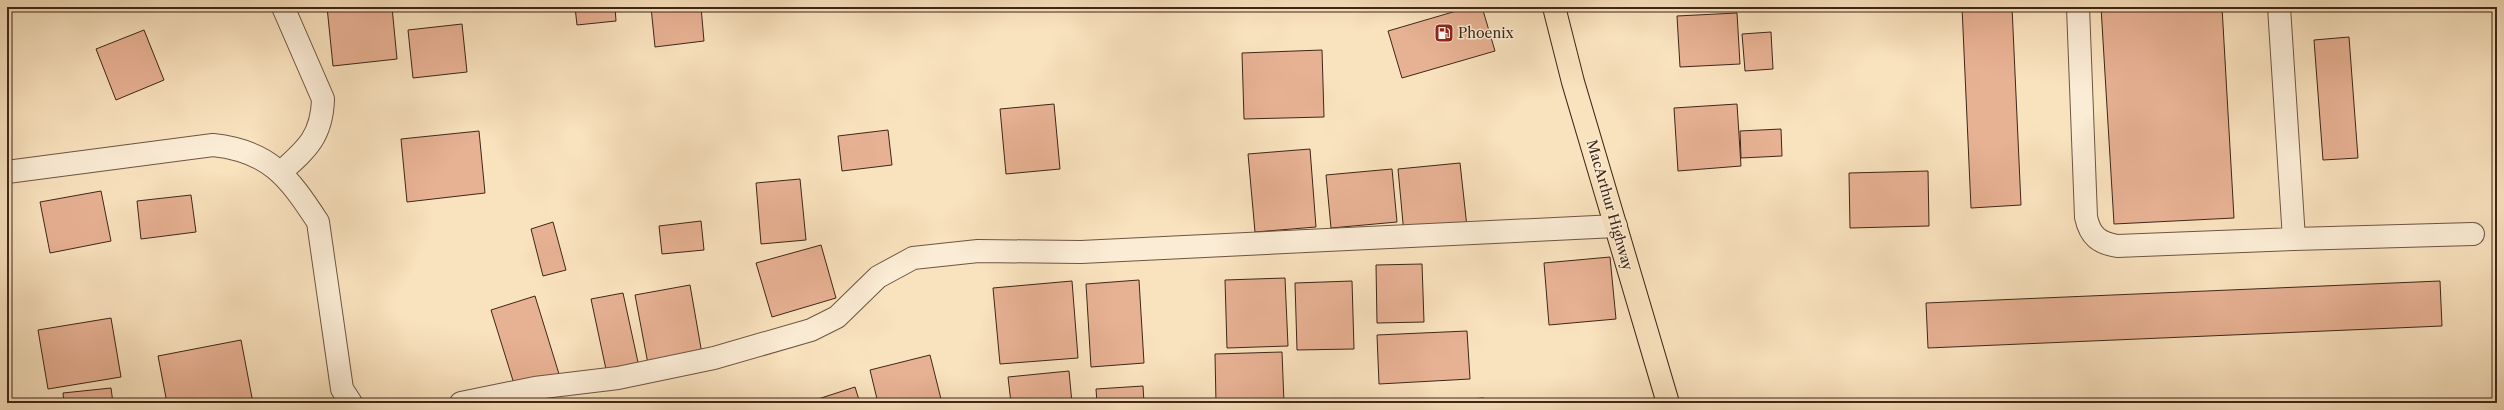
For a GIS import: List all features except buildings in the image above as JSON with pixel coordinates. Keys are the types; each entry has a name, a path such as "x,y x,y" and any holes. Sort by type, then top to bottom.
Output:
{"highway":[{"name":"MacArthur Highway","path":"1554,7 1668,403"}],"street":[{"path":"281,172 305,150 318,132 322,115 323,99 318,83 283,7"},
{"path":"2078,7 2086,217 2088,228 2095,239 2117,246 2473,234"},
{"path":"2279,7 2294,239"},
{"path":"7,172 213,145 237,148 256,156 281,172 302,198 318,222 342,389 350,403"},
{"path":"461,403 535,388 618,378 700,361 811,330 836,318 878,277 913,258 978,251 1089,252 1616,226"}],"place":[{"name":"Phoenix","path":"1444,33"}]}
